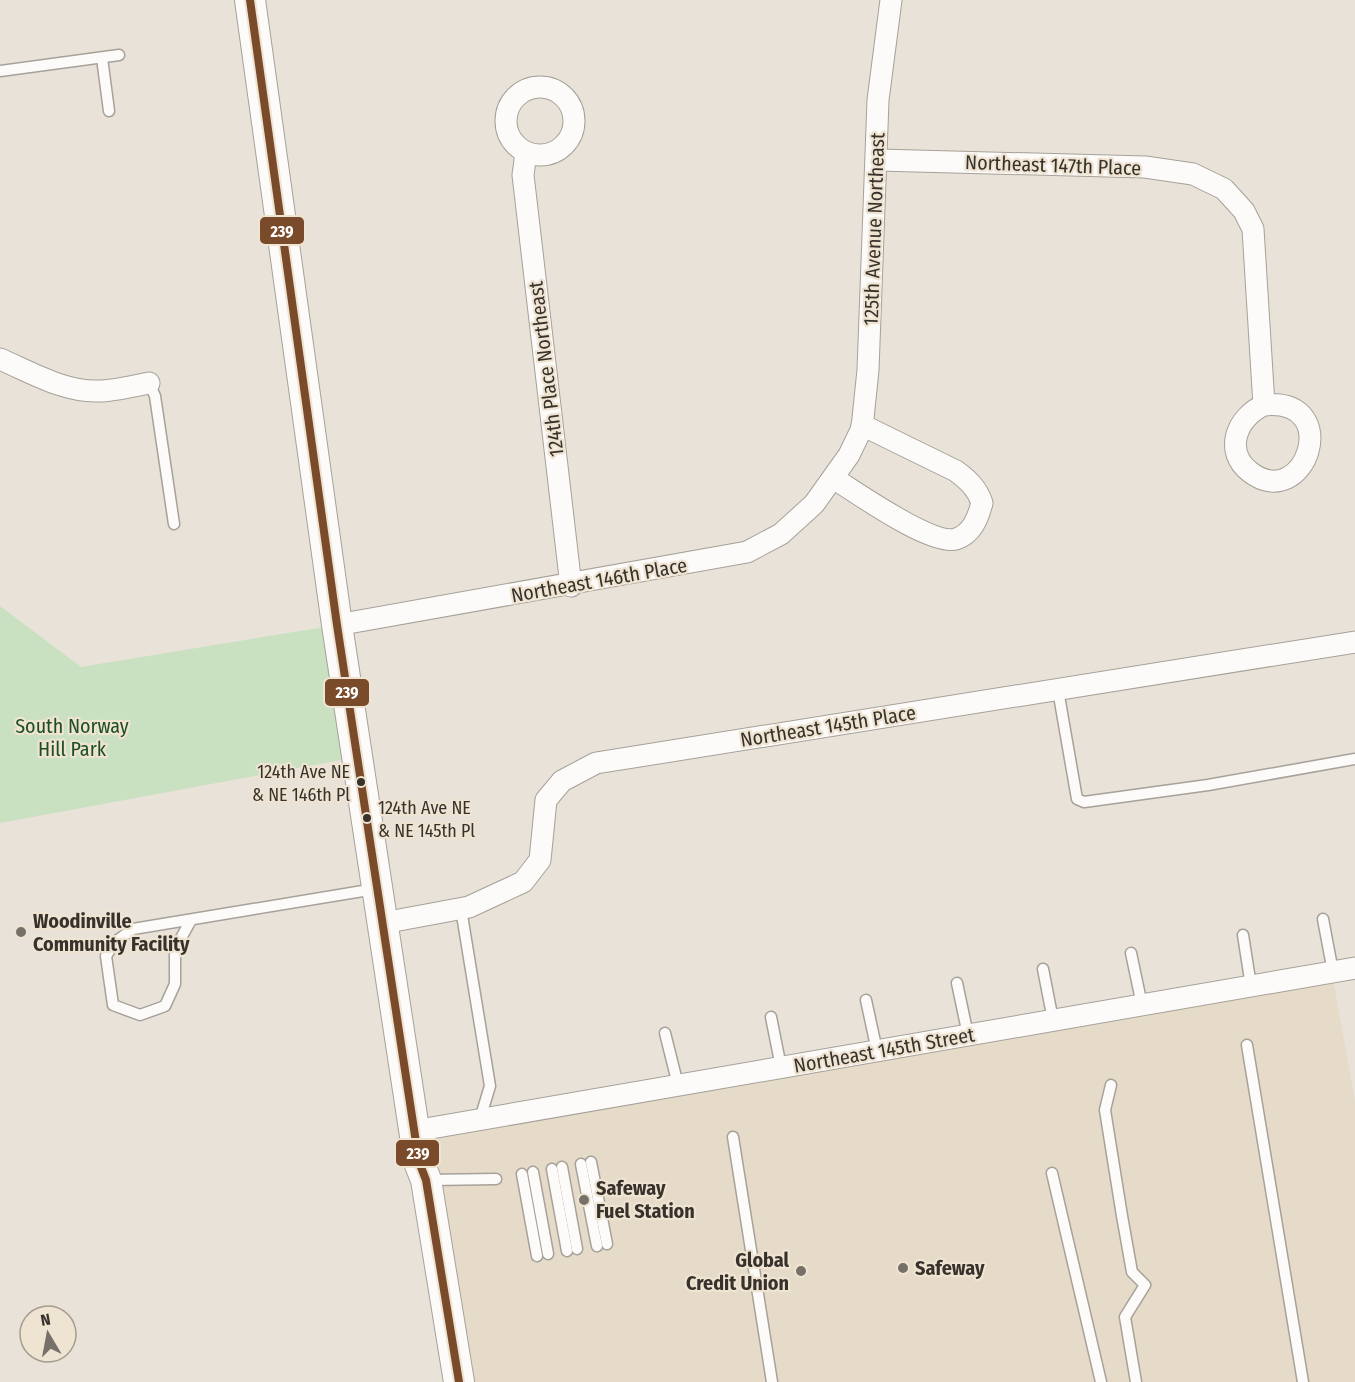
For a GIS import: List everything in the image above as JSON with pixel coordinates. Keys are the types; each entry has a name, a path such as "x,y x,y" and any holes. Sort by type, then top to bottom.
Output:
{"street":[{"path":"250,0 337,626 419,1162 426,1180 459,1382"},
{"name":"125th Avenue Northeast","path":"849,455 862,425 868,370 878,160 878,100 891,0"},
{"name":"124th Place Northeast","path":"526,153 523,175 571,586"},
{"name":"Northeast 147th Place","path":"878,160 1145,167 1193,174 1224,189 1244,212 1253,229 1264,405"},
{"path":"0,358 50,380 81,389 98,391 149,383"},
{"path":"833,478 929,535 957,539 971,530 982,503 979,492 967,479 956,471 862,425"},
{"name":"Northeast 146th Place","path":"337,626 571,586 747,552 782,534 814,504 849,455"},
{"name":"Northeast 145th Place","path":"383,923 461,909 523,882 540,860 546,800 562,781 596,763 1355,642"},
{"name":"Northeast 145th Street","path":"414,1131 1355,968"}],"lane":[{"path":"0,71 119,56"},
{"path":"102,58 109,111"},
{"path":"149,383 155,396 174,524"},
{"path":"1058,690 1077,799 1084,802 1208,785 1355,759"},
{"path":"191,920 175,949 175,984 165,1006 140,1015 113,1005 106,956 115,942 133,929 378,888"},
{"path":"461,909 490,1086 480,1119"},
{"path":"1323,919 1333,972"},
{"path":"1243,935 1251,986"},
{"path":"1131,952 1142,1005"},
{"path":"1043,969 1053,1020"},
{"path":"957,983 968,1035"},
{"path":"866,1000 877,1051"},
{"path":"771,1017 781,1067"},
{"path":"665,1033 678,1085"},
{"path":"1247,1045 1303,1382"},
{"path":"1111,1085 1105,1110 1128,1250 1132,1272 1145,1285 1125,1317 1136,1382"},
{"path":"733,1137 772,1382"},
{"path":"586,1163 602,1245"},
{"path":"557,1168 572,1250"},
{"path":"527,1173 542,1255"},
{"path":"1052,1173 1101,1382"},
{"path":"426,1180 496,1179"}],"shaded area":[{"path":"1332,974 1355,1101 1355,1382 464,1382 414,1131"}],"green space":[{"name":"South Norway Hill Park","path":"0,606 81,667 337,625 357,757 0,823"}],"transit line":[{"name":"239","path":"250,0 337,625 419,1162 426,1180 459,1382"}],"place":[{"name":"124th Ave NE & NE 146th Pl","path":"361,782"},
{"name":"124th Ave NE & NE 145th Pl","path":"367,818"},
{"name":"Woodinville Community Facility","path":"21,932"},
{"name":"Safeway Fuel Station","path":"584,1200"},
{"name":"Safeway","path":"903,1268"},
{"name":"Global Credit Union","path":"801,1271"}]}
